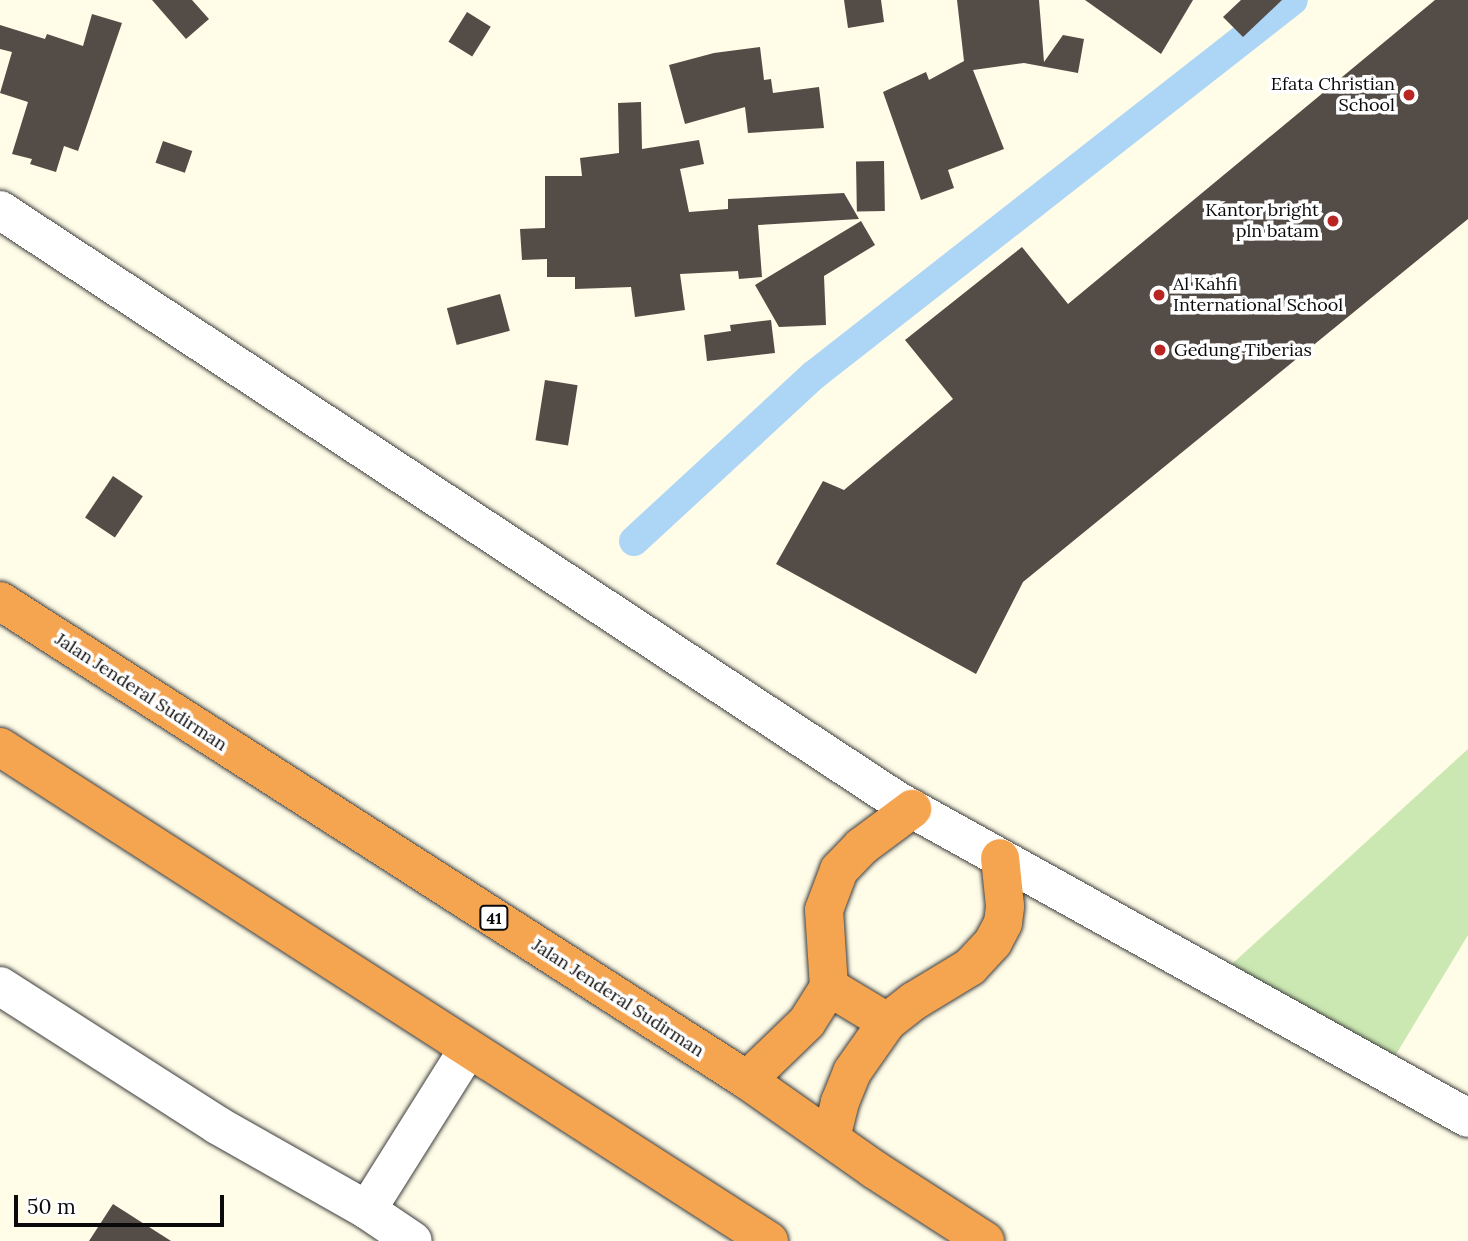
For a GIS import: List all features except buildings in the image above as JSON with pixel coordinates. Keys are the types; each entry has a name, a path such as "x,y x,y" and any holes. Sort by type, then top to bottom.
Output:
{"highway":[{"name":"Jalan Jenderal Sudirman","path":"0,601 747,1080 985,1241"},
{"path":"0,747 769,1241"},
{"path":"747,1080 807,1022 829,987 824,910 839,870 862,847 912,809"},
{"path":"831,1138 840,1102 852,1072 887,1022 914,1001 970,967 993,942 1003,923 1005,906 1000,858"},
{"path":"829,987 887,1022"}],"street":[{"path":"0,210 912,809 1468,1118"},
{"path":"0,986 217,1125 367,1210 413,1241"},
{"path":"367,1210 468,1049"}],"green space":[{"path":"1468,749 1468,935 1392,1061 1232,964"}],"waterway":[{"path":"634,541 814,375 1293,0"}],"place":[{"name":"Efata Christian School","path":"1409,95"},
{"name":"Kantor bright pln batam","path":"1333,221"},
{"name":"Al Kahfi International School","path":"1159,295"},
{"name":"Gedung Tiberias","path":"1160,350"}]}
